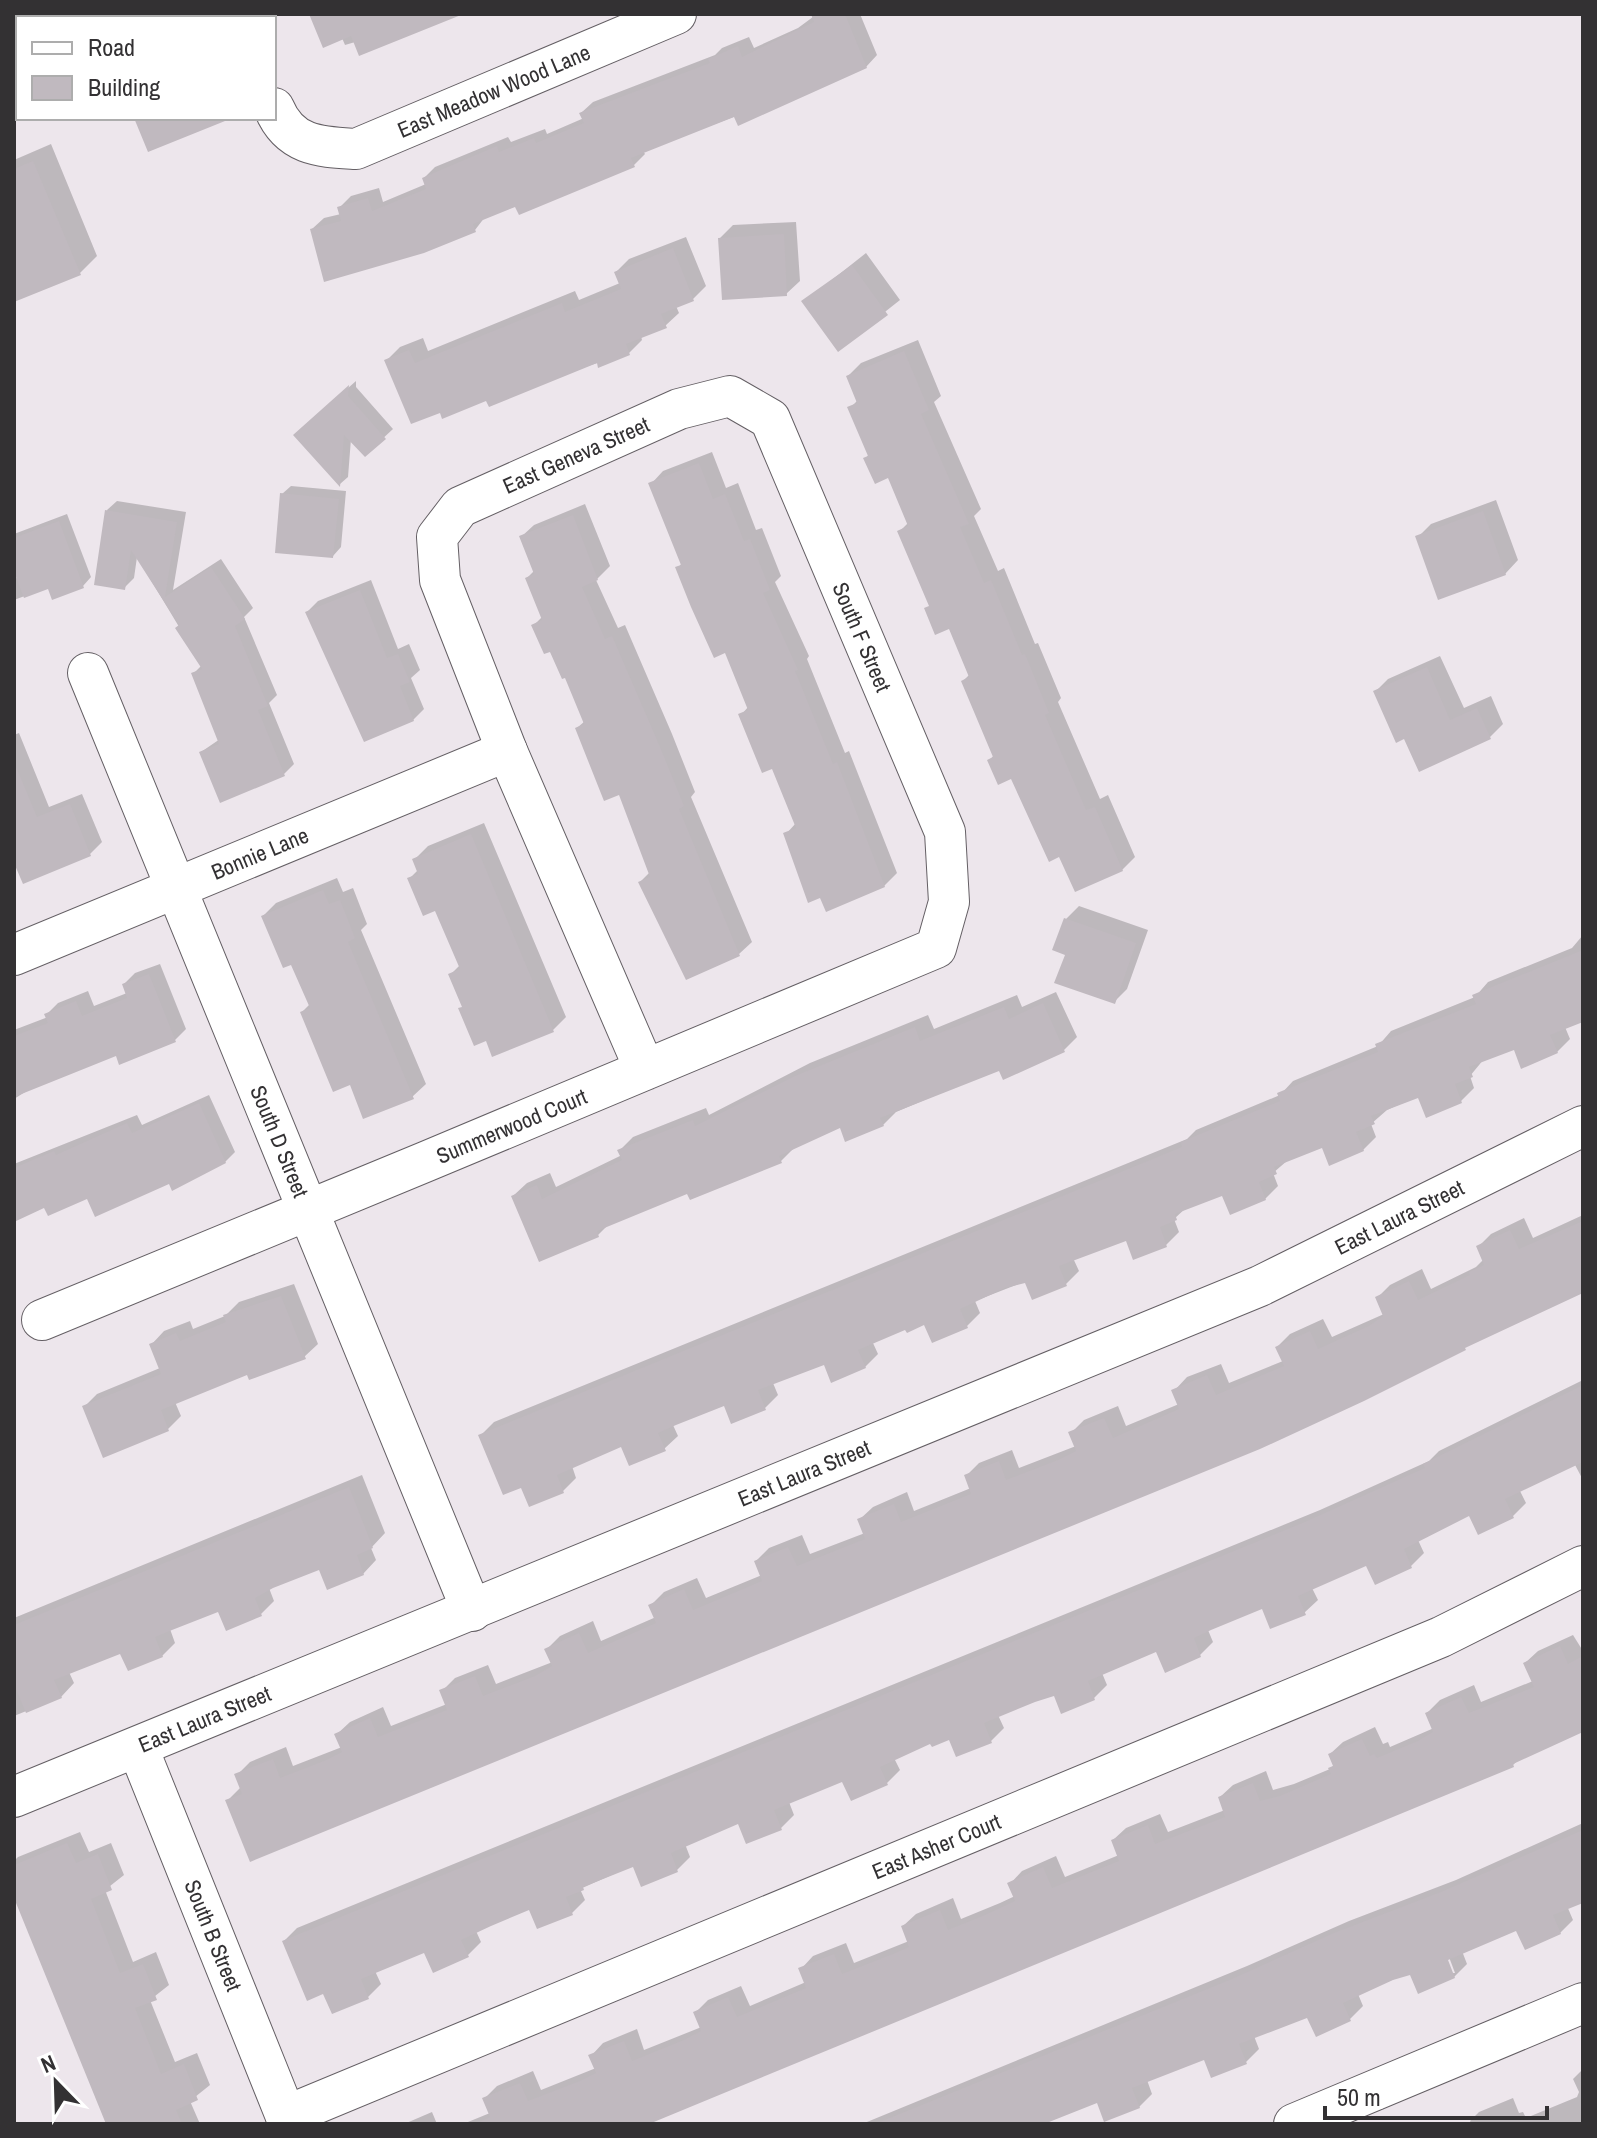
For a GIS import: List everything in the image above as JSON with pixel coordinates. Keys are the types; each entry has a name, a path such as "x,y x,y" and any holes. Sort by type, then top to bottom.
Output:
{"street":[{"name":"East Meadow Wood Lane","path":"276,113 309,146 356,149 676,14"},
{"name":"East Geneva Street","path":"507,751 440,580 437,537 460,507 679,409 730,396"},
{"name":"South F Street","path":"730,396 770,419 945,832 949,902"},
{"name":"South D Street","path":"88,673 472,1611"},
{"name":"Bonnie Lane","path":"14,955 507,751"},
{"path":"507,751 645,1070"},
{"name":"Summerwood Court","path":"42,1320 936,948 949,902"},
{"name":"East Laura Street","path":"14,1797 1260,1286 1583,1126"},
{"name":"East Asher Court","path":"288,2120 1441,1637 1583,1566"},
{"name":"South B Street","path":"138,1748 288,2120"},
{"path":"1294,2124 1583,2003"}],"building":[{"path":"309,14 461,15 359,56 351,36 323,48"},
{"path":"811,14 845,14 867,68 738,126 734,117 631,158 635,167 519,215 515,207 473,224 476,232 424,253 324,282 310,229 341,221 337,207 368,198 372,211 426,189 422,178 497,146 499,152 534,138 536,143 584,123 579,113 710,63 708,59 738,46 742,57 814,22"},
{"path":"135,120 228,120 148,152"},
{"path":"33,161 81,275 14,302 14,169"},
{"path":"784,234 787,296 722,300 718,238"},
{"path":"673,248 694,301 661,314 667,328 626,344 630,355 598,368 597,363 489,407 486,401 442,419 440,413 411,424 384,360 409,350 415,363 562,303 565,312 621,289 614,272"},
{"path":"852,265 888,315 838,352 801,301"},
{"path":"904,351 929,410 921,414 969,524 960,527 984,583 991,580 1022,655 1025,654 1049,713 1045,715 1086,810 1095,807 1123,871 1075,892 1059,857 1049,862 1011,779 998,785 987,760 993,757 961,681 969,677 949,629 935,635 924,608 929,606 897,531 908,526 888,478 875,484 863,458 868,456 847,407 857,403 846,376"},
{"path":"349,385 348,396 386,439 365,457 344,435 340,487 293,435"},
{"path":"699,463 713,499 725,494 744,541 750,539 770,590 763,593 798,670 795,671 833,764 837,762 885,887 826,912 820,898 808,903 783,833 796,828 772,769 762,773 738,714 748,710 725,653 714,658 691,607 675,567 681,565 648,483"},
{"path":"280,493 339,499 333,558 275,553"},
{"path":"105,510 177,522 165,597 211,567 245,619 235,626 268,706 258,710 285,776 220,803 199,752 219,744 191,673 202,669 175,628 179,625 131,550 125,590 94,585"},
{"path":"1483,511 1506,575 1438,600 1415,536"},
{"path":"573,515 598,580 582,587 605,639 612,636 660,747 684,806 679,809 740,956 686,980 638,882 650,877 619,795 604,801 575,728 584,724 565,678 562,679 550,652 544,654 531,625 542,620 525,578 534,574 519,536"},
{"path":"59,521 84,588 52,600 48,589 24,598 14,572 14,538"},
{"path":"360,590 387,658 398,654 410,682 400,686 414,721 364,742 305,612"},
{"path":"1427,667 1450,720 1477,708 1491,739 1419,772 1404,739 1396,743 1373,691"},
{"path":"14,762 37,817 70,804 91,856 23,884 14,863"},
{"path":"471,834 554,1032 492,1057 486,1041 474,1046 448,974 460,969 435,911 423,916 407,878 418,874 412,859"},
{"path":"323,890 329,904 340,900 355,938 348,942 414,1099 363,1119 350,1085 333,1092 300,1012 310,1008 291,965 283,968 261,916"},
{"path":"1064,918 1136,943 1115,1004 1054,983 1065,955 1052,950"},
{"path":"1583,950 1583,1022 1550,1035 1558,1053 1521,1069 1514,1050 1469,1067 1473,1077 1455,1084 1462,1103 1426,1118 1418,1098 1371,1116 1375,1124 1356,1132 1364,1151 1329,1166 1322,1148 1274,1167 1277,1174 1259,1182 1266,1200 1230,1215 1222,1196 1175,1214 1177,1220 1160,1227 1167,1247 1133,1260 1126,1241 1059,1266 1067,1286 1032,1300 1025,1283 1005,1288 960,1309 968,1328 932,1343 924,1325 907,1333 905,1330 858,1350 866,1368 831,1383 824,1365 758,1390 766,1410 731,1424 724,1406 676,1425 658,1433 666,1451 629,1466 621,1447 557,1475 564,1493 529,1507 521,1488 503,1495 478,1435 1182,1147 1181,1142 1280,1101 1277,1093 1378,1052 1375,1044 1476,1004 1472,995"},
{"path":"149,974 176,1042 119,1065 116,1056 14,1097 14,1036 48,1023 44,1014 76,1001 82,1016 127,998 122,984"},
{"path":"1043,1003 1065,1052 1003,1080 999,1071 880,1118 884,1126 845,1142 840,1128 779,1156 782,1163 690,1200 687,1194 597,1231 599,1237 539,1262 511,1196 537,1185 542,1199 622,1160 617,1150 693,1120 695,1126 795,1076 915,1027 920,1041 1004,1007 1009,1019"},
{"path":"199,1103 226,1163 172,1191 169,1184 95,1217 87,1199 48,1216 44,1208 14,1222 14,1168 54,1151 56,1155 127,1123 132,1133"},
{"path":"1583,1221 1583,1293 1465,1348 1364,1401 1260,1449 250,1862 225,1800 242,1794 234,1774 273,1759 280,1778 324,1761 342,1752 334,1734 370,1718 378,1737 447,1710 439,1690 475,1676 483,1696 535,1676 552,1666 544,1649 579,1633 588,1653 656,1623 648,1605 684,1589 693,1610 762,1581 754,1561 788,1547 797,1566 865,1539 857,1519 894,1504 901,1522 971,1494 964,1475 999,1461 1006,1480 1058,1460 1076,1451 1068,1432 1104,1418 1113,1438 1179,1409 1171,1390 1207,1375 1216,1395 1284,1366 1275,1347 1310,1331 1318,1349 1369,1326 1383,1316 1375,1297 1409,1281 1418,1300 1470,1275 1469,1272 1484,1265 1476,1246 1510,1230 1519,1249"},
{"path":"281,1296 306,1359 249,1380 247,1375 161,1410 169,1431 103,1458 82,1406 161,1374 149,1344 176,1333 180,1341 226,1322 223,1315"},
{"path":"1583,1385 1583,1462 1505,1499 1514,1518 1478,1535 1469,1516 1404,1549 1412,1568 1375,1585 1366,1566 1298,1596 1306,1615 1270,1629 1262,1609 1211,1630 1194,1638 1201,1657 1165,1673 1156,1652 1088,1681 1095,1700 1061,1714 1054,1696 984,1723 992,1743 956,1757 949,1740 932,1747 930,1744 880,1767 888,1785 851,1801 842,1782 774,1810 782,1830 746,1844 738,1824 671,1853 678,1872 641,1887 633,1867 583,1887 584,1890 566,1897 573,1915 537,1929 529,1910 461,1940 469,1957 433,1973 424,1953 361,1979 369,1999 332,2014 323,1994 307,2001 282,1941 1305,1522 1425,1468 1423,1464"},
{"path":"349,1487 373,1548 357,1555 364,1575 327,1590 319,1570 273,1588 255,1598 262,1616 226,1631 218,1612 172,1630 155,1637 163,1657 128,1671 120,1654 54,1680 62,1698 26,1713 14,1684 14,1625"},
{"path":"1560,1646 1568,1664 1583,1656 1583,1732 1513,1764 1514,1767 649,2124 475,2124 490,2117 482,2098 520,2083 528,2101 580,2081 596,2073 588,2055 624,2041 632,2061 684,2040 701,2031 693,2012 728,1997 737,2017 806,1988 798,1968 834,1954 842,1974 893,1954 909,1947 901,1926 940,1910 948,1930 985,1915 1015,1901 1007,1883 1043,1867 1052,1888 1119,1861 1111,1840 1148,1825 1155,1844 1225,1817 1218,1797 1253,1783 1260,1801 1280,1796 1331,1774 1328,1768 1333,1766 1328,1754 1362,1739 1370,1756 1374,1754 1377,1758 1418,1741 1433,1732 1425,1713 1461,1697 1469,1713 1534,1687 1523,1663"},
{"path":"1583,1830 1583,1903 1553,1915 1561,1934 1525,1950 1516,1931 1448,1960 1455,1978 1418,1994 1410,1975 1393,1980 1343,2003 1351,2021 1316,2037 1307,2018 1239,2044 1247,2064 1211,2078 1204,2060 1132,2088 1140,2108 1104,2122 1097,2103 1044,2124 875,2124 1232,1979 1334,1933 1441,1892"},
{"path":"67,1843 76,1863 98,1854 112,1890 91,1899 120,1973 143,1964 157,2000 135,2008 161,2074 184,2064 198,2100 176,2110 182,2124 106,2124 14,1898 14,1865"}]}
